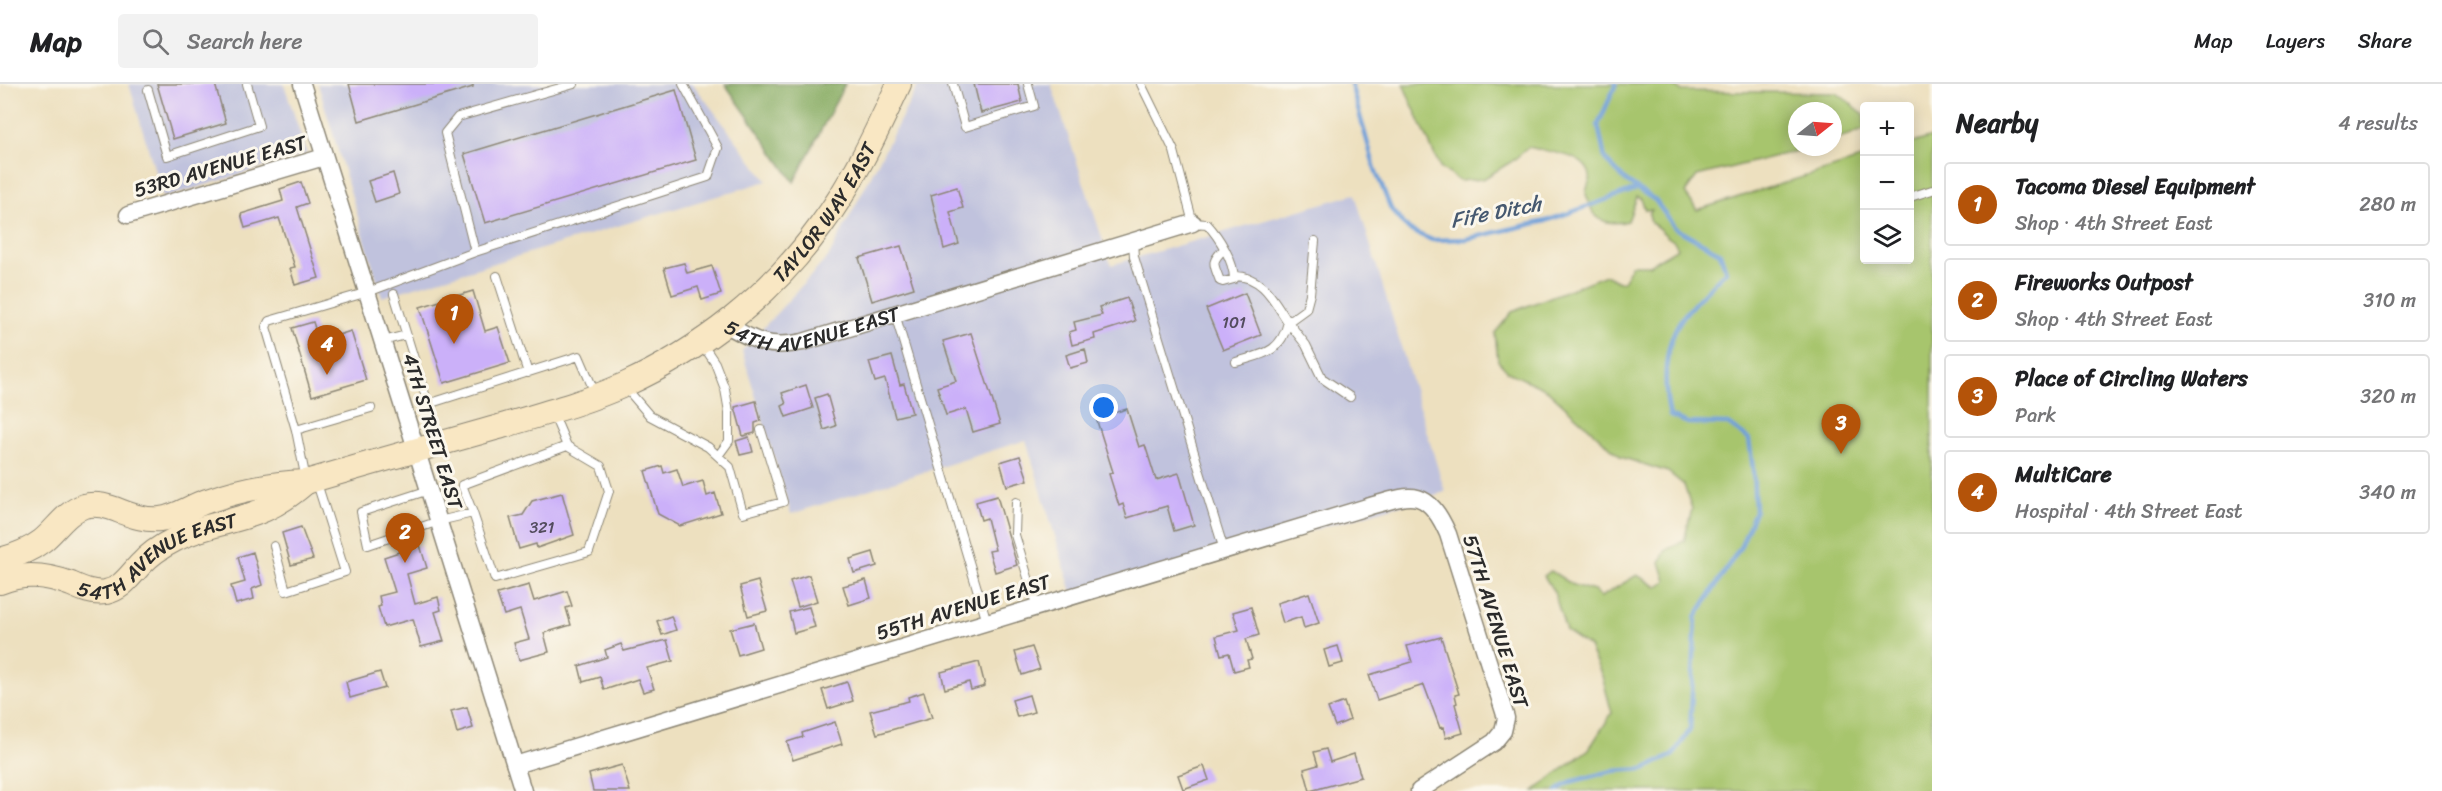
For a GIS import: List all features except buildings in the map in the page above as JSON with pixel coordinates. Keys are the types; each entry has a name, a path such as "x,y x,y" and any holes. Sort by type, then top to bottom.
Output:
{"main road":[{"name":"TAYLOR WAY EAST","path":"725,324 776,279 820,227 856,172 899,84"},
{"name":"54TH AVENUE EAST","path":"0,560 32,548 69,514 84,507 100,505 140,518 161,518 207,501 258,487 311,481 596,397 624,385 701,342 725,324"},
{"name":"54TH AVENUE EAST","path":"0,582 30,575 58,579 88,591 113,590 128,580 152,554 175,539 199,529 268,508 311,481"}],"street":[{"name":"4TH STREET EAST","path":"302,84 523,791"},
{"name":"53RD AVENUE EAST","path":"128,215 324,157"},
{"name":"54TH AVENUE EAST","path":"725,324 753,340 776,346 803,342 1193,223"},
{"name":"55TH AVENUE EAST","path":"515,765 1390,500 1413,497 1424,500"},
{"name":"57TH AVENUE EAST","path":"1419,791 1494,742 1503,731 1506,718 1448,534 1438,513 1424,500"}],"lane":[{"path":"148,90 167,156 259,126 247,84"},
{"path":"475,252 445,133 458,117 574,84"},
{"path":"274,546 286,591 345,572 311,481 266,327 269,321 368,292 475,252 708,177 718,148 682,84"},
{"path":"953,84 965,127 1034,106 1028,84"},
{"path":"1141,84 1174,151 1193,223 1207,224 1235,276"},
{"path":"1914,196 1932,190"},
{"path":"1132,241 1134,257 1224,550"},
{"path":"1236,362 1276,347 1284,338 1288,322 1306,309 1310,294 1315,241"},
{"path":"1223,250 1214,260 1220,281 1234,279 1235,276 1247,276 1265,287 1306,345 1322,378 1350,397"},
{"path":"497,276 528,373"},
{"path":"394,294 428,404 579,356 596,397"},
{"path":"895,314 987,622"},
{"path":"383,341 406,335"},
{"path":"701,342 725,389 729,412 729,441 718,456"},
{"path":"624,385 650,416 708,447 730,467 743,513 783,502 761,430"},
{"path":"296,430 371,408"},
{"path":"552,411 567,446 601,466 609,491 589,552 495,579 462,485 567,446"},
{"path":"429,490 361,512 368,545 439,521 472,513"},
{"path":"1016,502 1015,535 1037,607"}],"shaded area":[{"path":"129,84 284,84 307,154 163,198"},
{"path":"318,84 693,84 767,181 382,297"},
{"path":"919,84 1051,84 1111,265 1355,194 1445,492 1074,599 1026,440 791,514 742,351 829,256"}],"green space":[{"path":"725,84 845,84 794,182"},
{"path":"1403,84 1671,84 1682,91 1837,93 1860,111 1860,131 1842,137 1842,102 1788,102 1788,153 1697,176 1685,193 1697,210 1860,159 1860,264 1914,264 1914,143 1932,137 1932,791 1534,791 1589,749 1612,713 1602,676 1589,647 1566,631 1554,592 1544,576 1551,571 1573,585 1594,591 1601,597 1637,575 1657,587 1666,581 1660,562 1666,550 1684,541 1692,509 1684,485 1668,472 1621,457 1547,390 1508,372 1498,361 1495,333 1512,312 1606,275 1618,282 1624,281 1631,265 1649,265 1678,248 1674,241 1651,223 1649,214 1652,210 1645,210 1641,199 1637,197 1628,221 1611,223 1601,220 1593,212 1586,194 1590,179 1588,170 1584,164 1562,154 1529,147 1511,162 1483,179 1459,181 1440,167"}],"waterway":[{"name":"Fife Ditch","path":"1351,84 1375,169 1391,209 1409,230 1432,240 1466,239 1546,221 1637,189"},
{"path":"1557,791 1570,782 1612,771 1644,769 1673,755 1690,730 1696,617 1741,546 1755,511 1749,439 1728,424 1688,423 1670,416 1666,392 1666,366 1671,340 1682,318 1726,271 1720,253 1675,228 1655,200 1627,182 1605,159 1598,125 1616,84"}],"place":[{"name":"Tacoma Diesel Equipment","path":"454,344"},
{"name":"MultiCare","path":"327,375"},
{"name":"Place of Circling Waters","path":"1841,454"},
{"name":"Fireworks Outpost","path":"405,563"}]}
